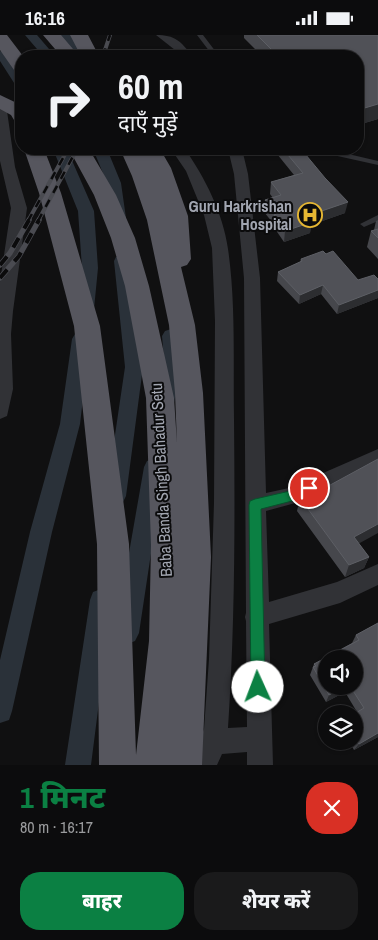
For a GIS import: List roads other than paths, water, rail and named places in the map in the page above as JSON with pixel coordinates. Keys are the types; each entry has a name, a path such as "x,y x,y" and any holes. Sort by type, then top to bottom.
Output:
{"highway":[{"path":"52,35 82,50"},
{"path":"0,38 15,58"},
{"path":"0,101 15,109"},
{"path":"36,155 50,193 87,326 112,534 118,765"},
{"name":"Baba Banda Singh Bahadur Setu","path":"82,155 104,195 123,238 137,286 160,398 167,545 166,641 154,765"},
{"name":"Baba Banda Singh Bahadur Setu","path":"133,155 143,176 158,220 182,325 189,393 195,557 183,765"},
{"path":"153,155 160,168 177,216 182,325"}],"street":[{"path":"162,35 181,50"},
{"path":"0,111 8,167 19,208 4,311 2,334 4,389 0,411"},
{"path":"182,155 193,171 212,215 220,248 224,321 221,659 213,741 204,765"},
{"path":"236,155 241,173 252,278 256,617 260,765"},
{"path":"255,505 292,496 378,457"},
{"path":"256,617 332,595 378,574"},
{"path":"213,741 260,739"}],"lane":[{"path":"200,35 211,50"},
{"path":"344,155 378,163"},
{"path":"364,224 378,218"}],"waterway":[{"path":"31,35 44,50"},
{"path":"66,35 74,50"},
{"path":"0,55 6,60 15,74"},
{"path":"63,155 86,211 90,268 85,309"},
{"path":"102,155 114,183 118,218"},
{"path":"116,496 134,367 122,261"},
{"path":"165,403 173,360 171,336"},
{"path":"0,711 41,532 70,424 81,339"},
{"path":"127,633 154,467"},
{"path":"78,765 101,600"}],"railway":[{"path":"105,50 110,35"},
{"path":"28,221 65,155"},
{"path":"38,221 74,155"},
{"path":"0,265 10,253 29,220"},
{"path":"0,278 19,256 39,220"}],"place":[{"name":"Guru Harkrishan Hospital","path":"310,215"}]}
